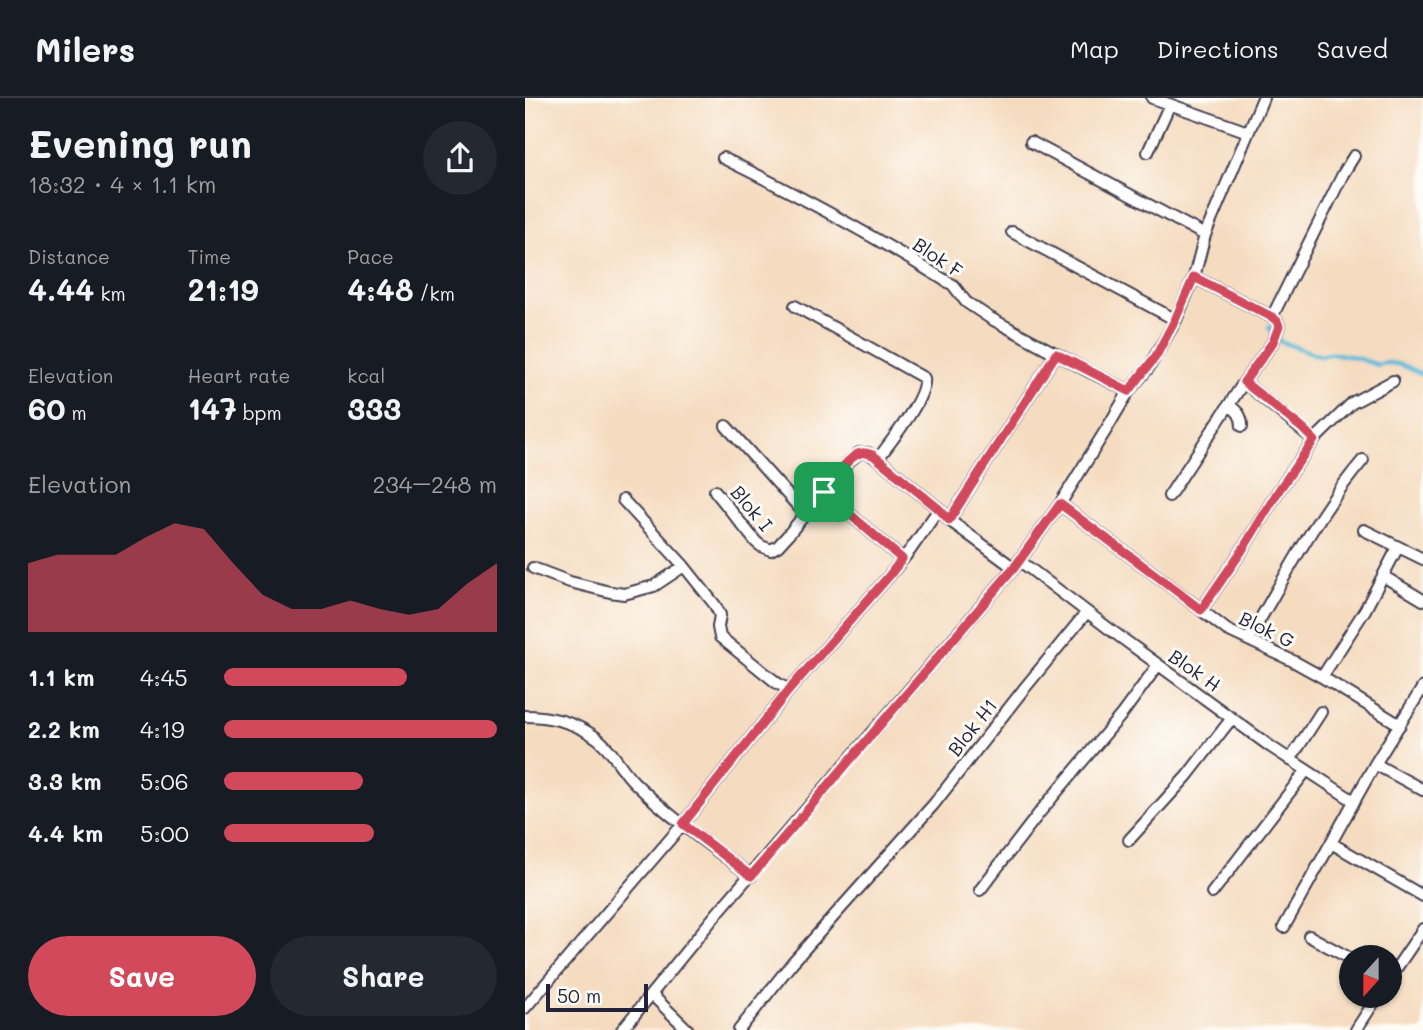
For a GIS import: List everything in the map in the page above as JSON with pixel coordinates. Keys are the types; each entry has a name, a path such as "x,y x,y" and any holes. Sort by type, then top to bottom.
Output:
{"street":[{"path":"1152,98 1248,132"},
{"path":"622,1030 719,911 1017,565 1060,504 1129,391 1149,367 1175,320 1194,277 1205,235 1263,98"},
{"path":"1148,152 1170,104"},
{"path":"1031,142 1205,235"},
{"path":"1169,496 1273,342 1276,322 1343,174 1354,156"},
{"name":"Blok F","path":"723,158 880,240 953,285 975,309 1129,391"},
{"path":"1012,232 1175,320"},
{"path":"1194,277 1276,322"},
{"path":"795,306 924,378 922,393 912,411 878,458 949,520 1017,565"},
{"path":"949,520 1056,354"},
{"path":"1201,610 1314,440 1352,403 1393,381"},
{"path":"1244,382 1314,440"},
{"path":"1229,405 1239,413 1242,426"},
{"path":"726,426 805,514"},
{"name":"Blok I","path":"715,491 756,542 767,549 774,549 848,462 859,453 868,453 878,458"},
{"path":"1248,640 1322,515 1363,460"},
{"path":"824,492 902,559"},
{"path":"623,500 709,597 719,612 717,627 720,637 789,690"},
{"name":"Blok G","path":"1060,504 1227,630 1293,661 1400,725"},
{"path":"525,1008 683,824 789,690 889,576 939,509"},
{"path":"1364,530 1423,559"},
{"path":"1322,677 1365,610 1398,547"},
{"name":"Blok H","path":"1017,565 1087,612 1271,747 1354,801"},
{"path":"533,568 570,582 624,594 654,586 684,566"},
{"path":"1383,576 1423,600"},
{"name":"Blok H1","path":"739,1030 792,963 934,804 1087,612"},
{"path":"980,890 1040,812 1122,714 1158,665"},
{"path":"1284,927 1375,764 1423,687"},
{"path":"1290,760 1321,712"},
{"path":"525,716 554,719 592,734 634,782 751,876"},
{"path":"1129,840 1187,776 1233,718"},
{"path":"1375,764 1423,790"},
{"path":"1212,894 1306,771"},
{"path":"1331,843 1423,896"},
{"path":"1402,960 1423,929"},
{"path":"1309,936 1339,952"},
{"path":"652,995 688,1030"},
{"path":"1356,1030 1370,1008"}],"waterway":[{"path":"1269,327 1281,342 1321,356 1341,354 1378,365 1395,364 1423,375"}],"route":[{"path":"1194,277 1277,321 1279,326 1273,342 1244,382 1314,440 1201,610 1060,504 1014,568 751,876 683,824 789,690 902,559 824,492 852,458 859,453 868,453 878,458 949,520 1056,354 1129,391 1156,356 1194,277"}]}
